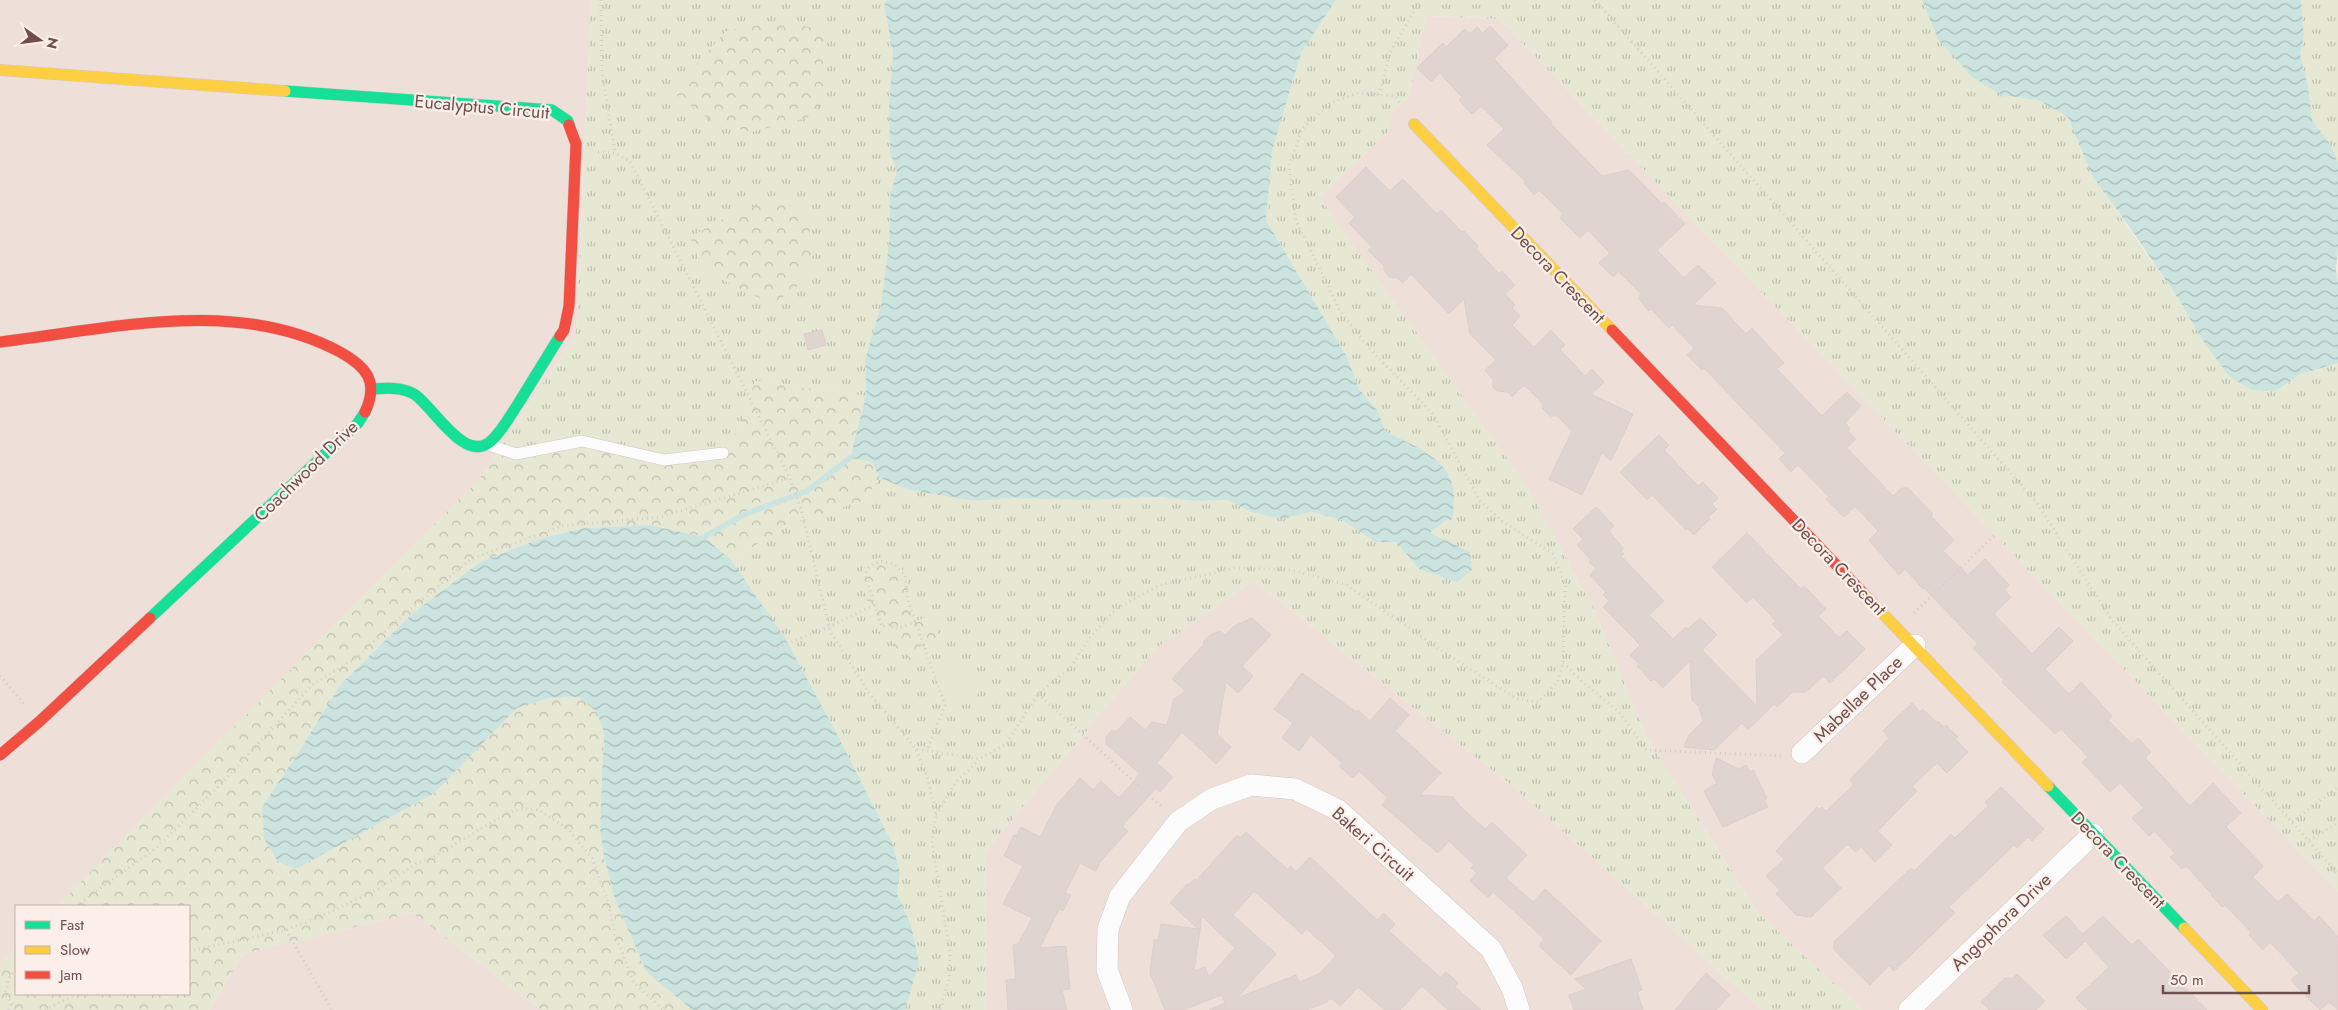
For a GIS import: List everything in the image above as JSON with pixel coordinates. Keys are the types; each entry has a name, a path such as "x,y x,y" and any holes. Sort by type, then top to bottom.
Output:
{"street":[{"name":"Eucalyptus Circuit","path":"0,70 552,110 568,121 576,144 569,306 564,330 501,430 487,444"},
{"name":"Decora Crescent","path":"1414,124 1915,645 2262,1010"},
{"path":"0,342 191,320 262,324 319,341 355,361 369,375 373,389 395,388 416,395 462,443 474,445 487,444"},
{"name":"Coachwood Drive","path":"0,755 40,721 358,422 368,407 373,389"},
{"name":"Mabellae Place","path":"1802,753 1915,645"},
{"name":"Bakeri Circuit","path":"1122,1010 1107,970 1108,929 1120,896 1178,822 1212,799 1250,786 1295,790 1338,810 1491,949 1512,988 1519,1010"},
{"name":"Angophora Drive","path":"1912,1009 2093,834"}],"lane":[{"path":"487,444 516,454 582,441 664,460 723,453"}],"path":[{"path":"601,0 602,72 615,153"},
{"path":"1379,95 1390,52 1421,0"},
{"path":"1595,0 2037,503 2111,618 2338,874"},
{"path":"936,815 956,782 979,760 1006,744 1038,694 1070,668 1091,636 1117,608 1160,585 1235,568 1292,570 1346,585 1517,699 1538,702 1557,682 1563,663 1565,586 1553,554 1502,521 1480,501 1433,414 1369,348 1340,311 1296,221 1289,166 1302,129 1330,103 1358,93 1395,96 1414,124"},
{"path":"593,152 615,153 630,161 790,478 801,509 829,627 869,693 916,749 928,780 936,815 932,843 950,952 949,979 940,1010"},
{"path":"77,905 156,848 221,784 312,685 357,657 395,622 471,559 562,526 660,517 790,478"},
{"path":"1898,628 1995,535"},
{"path":"916,622 895,629 889,624 882,627 866,574 870,566 880,561 894,564 904,575 907,595 945,705 926,751"},
{"path":"768,651 829,627 874,605"},
{"path":"1563,663 1619,712 1646,750 1780,757 1802,753"},
{"path":"0,676 40,721"},
{"path":"1038,694 1178,822"},
{"path":"916,749 979,760"},
{"path":"2292,822 2338,787"},
{"path":"190,951 286,930 322,916 378,889 416,864 434,857 507,813 524,808 539,810 568,829 592,858 608,902 615,935 634,983 664,1010"},
{"path":"2308,840 2338,823"},
{"path":"286,930 332,1010"},
{"path":"15,970 9,978 5,995 18,1010"},
{"path":"44,1010 74,995"},
{"path":"9,1010 11,1003"}],"shaded area":[{"path":"0,0 591,0 576,334 479,479 58,905 15,905 15,949 0,964"},
{"path":"1426,16 1499,19 2338,892 2338,1010 1863,1010 1759,914 1647,738 1593,607 1319,197 1388,132 1393,111 1409,97"},
{"path":"1254,581 1516,789 1762,1010 986,1010 985,852 1156,648"},
{"path":"413,913 541,1010 210,1010 243,954"}],"green space":[{"path":"591,0 887,0 884,6 893,53 889,105 890,153 897,170 890,196 889,243 881,305 865,360 866,396 755,381 740,426 723,453 664,460 516,454 500,448 576,334"},
{"path":"1336,0 1922,0 2001,95 2038,100 2068,117 2092,176 2179,300 2201,338 2276,391 2301,374 2338,363 2338,892 1499,19 1426,16 1409,97 1393,111 1388,132 1319,197 1527,486 1593,607 1647,738 1759,914 1863,1010 1762,1010 1516,789 1254,581 1156,648 985,852 986,1010 905,1010 919,962 911,925 897,894 900,873 731,560 792,523 863,501 880,478 909,490 976,501 1010,498 1085,500 1159,497 1193,501 1228,500 1251,512 1282,519 1311,512 1342,520 1375,542 1396,542 1419,569 1430,533 1445,521 1425,453 1385,431 1378,411 1359,389 1347,357 1266,220 1272,151 1301,53"},
{"path":"2301,0 2338,0 2338,163 2332,147 2312,120 2308,86 2300,54 2304,36"},
{"path":"770,23 824,28 825,100 807,118 751,132 714,123 672,92 726,31"},
{"path":"779,199 807,216 814,253 795,290 771,304 704,271 690,237 738,211"},
{"path":"755,381 866,396 850,457 872,462 880,478 863,501 792,523 731,560 704,537 649,525 584,528 539,539 480,562 413,613 340,685 262,807 296,869 433,794 517,708 549,698 579,697 597,712 604,733 600,828 604,857 615,899 646,971 692,1010 541,1010 413,913 243,954 210,1010 0,1010 0,964 15,949 15,995 190,995 190,905 58,905 479,479 500,448 516,454 582,441 664,460 723,453 740,426"},
{"path":"881,557 895,561 902,566 917,620 933,615 940,639 916,647 920,660 910,665 905,651 898,653 889,628 878,632 859,576 867,564"},
{"path":"968,660 980,693 945,705 933,672"}],"water":[{"path":"887,0 1336,0 1301,53 1272,151 1266,220 1347,357 1359,389 1378,411 1385,431 1436,460 1450,477 1454,492 1453,519 1445,521 1430,533 1470,552 1472,570 1457,582 1419,569 1396,542 1375,542 1342,520 1311,512 1282,519 1251,512 1228,500 1193,501 1159,497 1085,500 1010,498 976,501 909,490 880,478 872,462 850,458 866,396 865,360 881,305 889,243 890,196 897,170 890,153 889,105 893,53 884,5"},
{"path":"1922,0 2301,0 2304,36 2300,54 2308,86 2312,120 2332,147 2338,163 2338,247 2336,270 2338,283 2338,363 2301,374 2276,391 2252,390 2229,376 2201,338 2179,300 2133,232 2092,176 2068,117 2038,100 2001,95 1972,77 1938,39"},
{"path":"649,525 704,537 731,560 785,638 838,736 892,843 900,873 897,894 911,925 919,962 905,1010 692,1010 646,971 615,899 604,857 600,828 604,733 597,712 579,697 549,698 517,708 433,794 296,869 278,862 264,839 262,807 340,685 413,613 480,562 539,539 584,528"}],"building":[{"path":"1490,26 1508,45 1494,59 1552,122 1551,124 1602,176 1629,170 1662,204 1664,202 1685,224 1657,250 1684,278 1698,265 1716,283 1693,305 1722,308 1746,334 1752,328 1784,363 1777,369 1822,416 1847,392 1861,406 1845,423 1850,428 1848,431 1856,439 1847,448 1893,496 1902,488 1908,488 1933,514 1931,516 1954,540 1943,551 1968,575 1985,559 2009,585 2004,590 2011,597 1994,614 2032,654 2059,627 2073,641 2045,669 2069,694 2081,682 2112,716 2108,720 2132,744 2138,738 2151,752 2145,758 2190,806 2213,783 2241,813 2226,827 2263,866 2253,877 2278,902 2287,894 2314,921 2319,916 2338,937 2338,1010 2329,1002 2320,1010 2291,980 2299,973 2270,942 2263,950 2249,935 2251,932 2225,905 2222,907 2186,866 2182,869 2170,857 2175,853 2154,831 2149,836 2132,818 2144,808 2120,783 2110,792 2082,762 2088,757 2061,729 2055,734 2002,682 2004,680 1973,648 1978,644 1924,588 1905,569 1899,575 1869,540 1878,531 1855,506 1844,517 1826,499 1829,497 1798,465 1791,472 1779,459 1785,453 1704,368 1702,370 1687,355 1694,348 1672,325 1669,328 1651,309 1649,311 1638,298 1641,294 1618,271 1613,277 1599,263 1610,253 1588,230 1580,238 1560,218 1563,214 1539,190 1534,195 1524,183 1526,182 1487,145 1504,129 1481,106 1472,114 1459,100 1462,97 1440,73 1431,82 1417,68 1443,43 1446,47 1465,29 1470,34 1477,27 1483,33"},
{"path":"1366,167 1390,191 1403,179 1437,214 1441,210 1462,232 1464,231 1478,246 1476,249 1499,274 1502,271 1515,285 1505,294 1515,305 1512,308 1520,316 1512,325 1534,347 1551,330 1565,345 1560,350 1585,376 1592,369 1604,382 1591,394 1633,414 1611,461 1602,453 1582,495 1549,479 1572,431 1557,416 1550,416 1543,409 1542,403 1524,385 1512,397 1508,392 1497,391 1493,387 1493,379 1485,370 1496,360 1470,334 1464,299 1449,314 1411,274 1403,283 1398,278 1389,277 1384,270 1384,266 1368,250 1372,247 1349,223 1355,217 1336,197"},
{"path":"822,330 826,345 808,350 804,334"},
{"path":"1659,435 1669,445 1664,450 1698,486 1703,482 1718,498 1712,504 1717,509 1694,535 1687,528 1686,530 1652,495 1647,500 1620,472"},
{"path":"1596,507 1614,526 1609,531 1623,548 1621,551 1624,554 1621,556 1664,601 1649,615 1673,639 1700,618 1717,635 1702,650 1757,706 1756,660 1783,635 1772,624 1776,621 1753,597 1747,603 1712,567 1747,533 1801,589 1804,586 1826,609 1818,616 1839,638 1847,631 1865,649 1830,683 1823,676 1806,692 1793,692 1777,707 1774,704 1748,730 1742,723 1714,750 1684,747 1689,735 1703,721 1699,707 1692,700 1690,661 1663,688 1654,679 1651,681 1630,655 1640,645 1603,607 1609,601 1603,595 1606,592 1590,575 1596,569 1589,562 1591,560 1577,545 1583,539 1573,529"},
{"path":"1252,618 1271,635 1242,666 1253,676 1238,693 1226,682 1217,734 1231,747 1216,764 1182,732 1157,763 1173,777 1160,792 1156,788 1122,826 1128,831 1100,862 1096,871 1080,863 1065,893 1071,895 1063,911 1059,909 1040,948 1066,946 1070,989 1062,990 1067,1010 1008,1010 1006,980 1016,979 1013,945 1018,944 1032,918 1003,904 1023,866 1004,856 1014,835 1016,836 1021,827 1040,837 1058,803 1080,778 1093,790 1101,781 1119,798 1140,774 1106,744 1106,737 1111,731 1117,731 1130,717 1145,730 1152,722 1167,725 1174,699 1186,691 1172,679 1210,635 1220,631 1225,635 1234,626"},
{"path":"1302,673 1356,712 1358,710 1370,721 1390,698 1409,715 1395,731 1441,773 1420,795 1453,797 1485,829 1492,822 1527,855 1506,878 1533,902 1545,889 1601,941 1571,975 1539,946 1544,939 1528,924 1493,892 1488,897 1470,881 1477,873 1471,868 1474,865 1449,841 1438,853 1382,805 1388,798 1359,771 1353,778 1339,766 1342,763 1311,735 1299,751 1282,738 1293,723 1274,709"},
{"path":"1912,703 1920,712 1923,709 1936,722 1938,721 1944,727 1946,725 1958,737 1955,739 1968,752 1947,773 1937,763 1912,786 1917,791 1878,831 1892,845 1875,862 1861,847 1855,852 1848,844 1822,868 1841,888 1811,917 1796,915 1776,894 1780,890 1766,876 1784,859 1776,851 1817,807 1820,810 1822,807 1826,811 1854,785 1850,780 1889,738 1883,731"},
{"path":"1716,758 1739,769 1746,765 1750,772 1753,770 1767,798 1764,800 1768,807 1723,827 1704,791 1717,783 1712,774"},
{"path":"2001,787 2044,829 2032,841 2028,837 2017,848 2014,845 1949,907 1955,913 1894,971 1889,966 1870,985 1834,950 1834,942 1911,868 1914,871 1951,834 1955,838 1988,806 1985,802"},
{"path":"1246,832 1288,870 1291,866 1296,872 1310,857 1377,920 1384,913 1395,924 1389,931 1441,978 1446,972 1458,983 1455,987 1481,1010 1448,1010 1422,986 1400,1010 1385,1010 1358,987 1340,1006 1331,998 1327,1002 1306,1010 1209,1010 1225,1003 1222,995 1183,1010 1165,1010 1150,973 1154,940 1158,940 1161,924 1198,929 1170,903 1187,884 1195,879 1196,881 1237,835 1240,838","holes":["1254,891 1302,934 1307,929 1336,956 1319,974 1299,982 1296,975 1237,998 1276,954 1233,915","1202,916 1235,948 1209,977 1205,967 1194,971"]},
{"path":"2066,916 2083,934 2103,916 2132,945 2138,939 2207,1010 2088,1010 2076,998 2109,967 2085,941 2066,959 2043,935"},
{"path":"1631,959 1642,990 1637,992 1643,1010 1574,1010 1569,995 1586,989 1575,979"},
{"path":"1706,973 1730,995 1716,1010 1675,1010"},
{"path":"2017,974 2045,1001 2036,1010 1989,1010 1981,1002 2005,978 2013,978"}],"waterway":[{"path":"704,537 745,514 807,491 850,458"}],"traffic: fast":[{"path":"285,91 552,110 568,121 569,125"},
{"path":"373,389 399,389 414,394 460,440 471,445 481,446 491,441 502,428 560,336"},
{"path":"150,618 358,423 365,412"},
{"path":"2048,786 2184,928"}],"traffic: slow":[{"path":"0,70 285,91"},
{"path":"1414,124 1612,330"},
{"path":"1864,594 2048,786"},
{"path":"2184,928 2262,1010"}],"traffic: jam":[{"path":"560,336 564,330 569,306 576,144 569,125"},
{"path":"0,342 173,321 216,321 259,325 300,335 340,352 357,363 368,376 370,384 371,392 365,412"},
{"path":"1612,330 1864,594"},
{"path":"0,755 40,721 150,618"}]}
